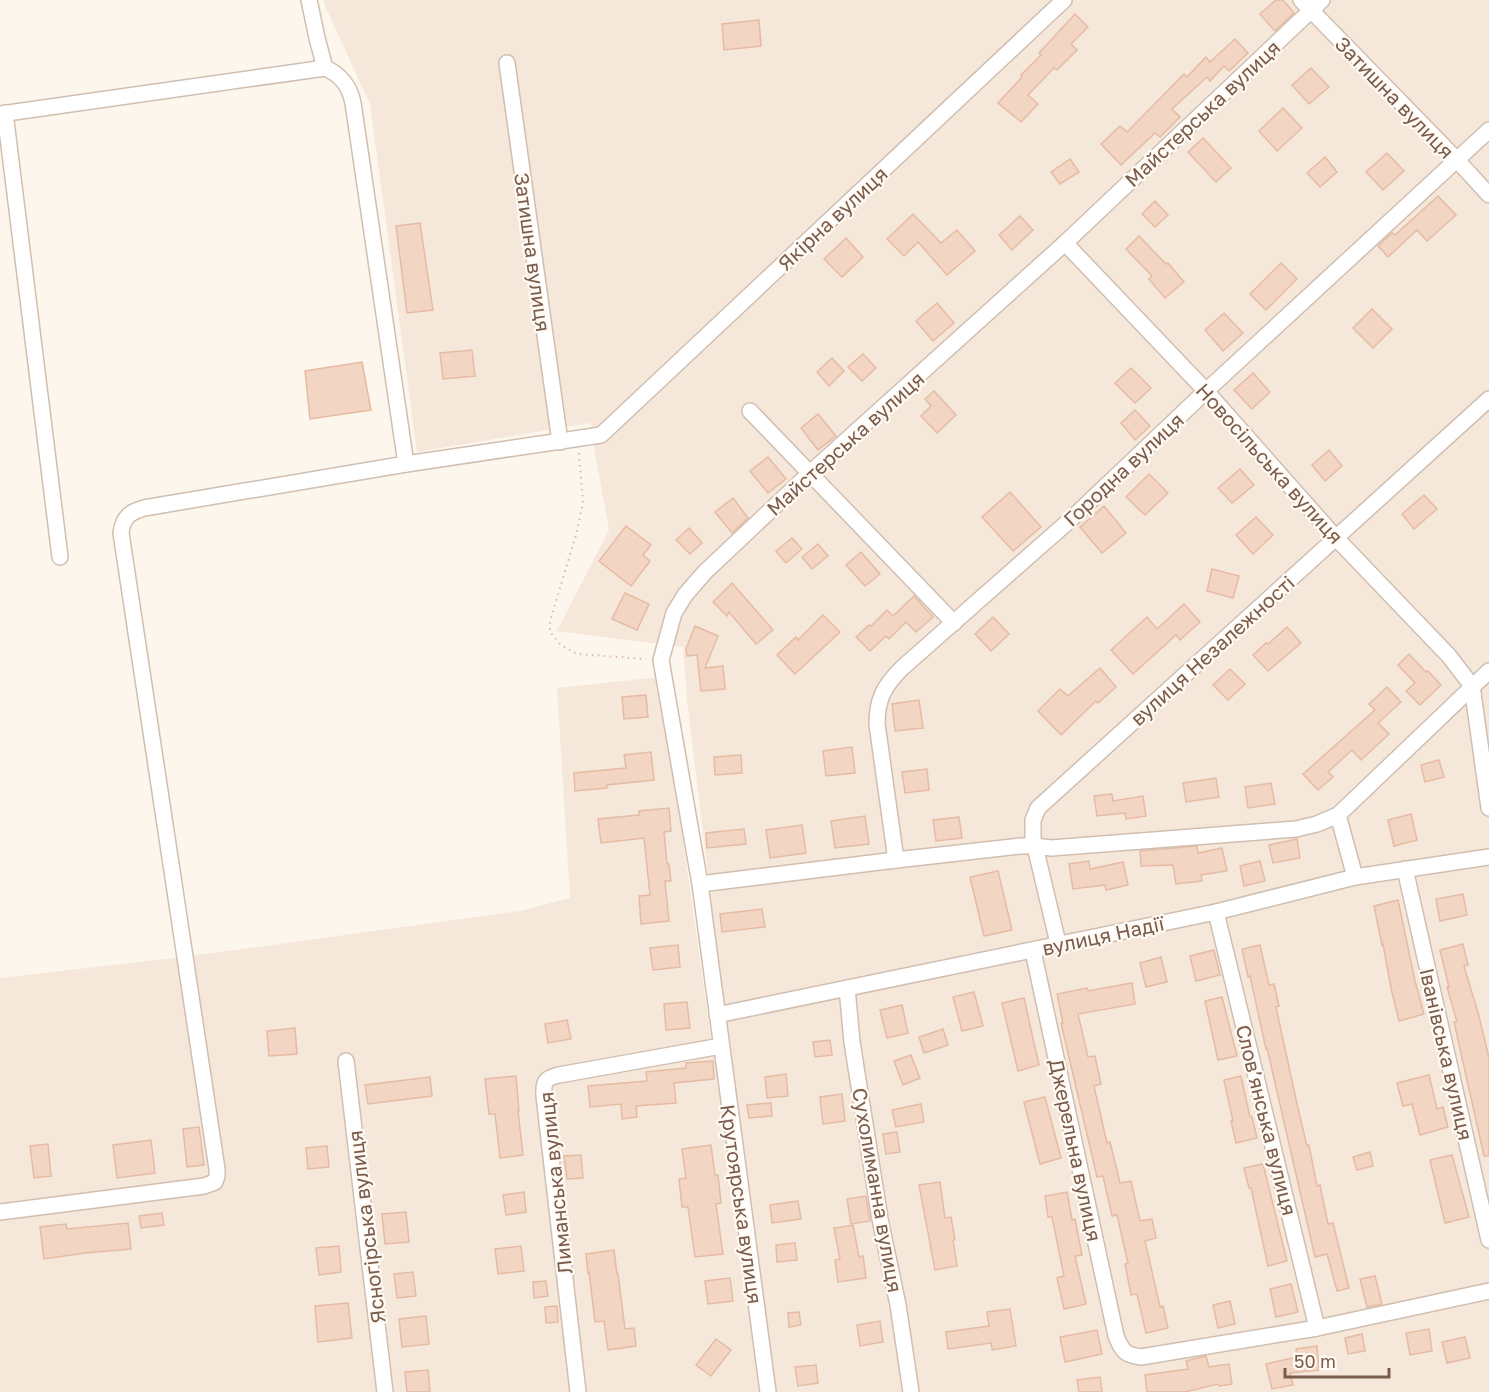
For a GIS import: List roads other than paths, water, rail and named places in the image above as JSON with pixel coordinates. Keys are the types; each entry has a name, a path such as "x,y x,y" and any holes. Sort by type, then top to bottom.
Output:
{"street":[{"path":"309,0 316,38 325,68"},
{"name":"Якірна вулиця","path":"560,442 601,435 1064,0"},
{"name":"Затишна вулиця","path":"1311,4 1489,195"},
{"name":"Майстерська вулиця","path":"717,1015 700,884 660,660 674,613 685,595 705,572 810,473 1065,243 1311,4"},
{"name":"Затишна вулиця","path":"507,63 560,442"},
{"path":"60,557 2,114 325,68 341,78 354,103 406,464"},
{"name":"Городна вулиця","path":"896,860 877,724 877,710 881,697 892,678 1071,520 1206,391 1489,130"},
{"name":"Новосільська вулиця","path":"1065,243 1206,391 1336,538 1449,656 1472,686"},
{"name":"вулиця Незалежності","path":"1058,944 1035,846 1033,827 1038,808 1489,399"},
{"path":"750,411 954,623"},
{"path":"0,1212 204,1186 214,1182 217,1176 121,533 126,518 134,511 144,508 406,464 560,442"},
{"path":"700,884 1020,846 1051,848 1296,828 1317,824 1338,815 1489,671"},
{"path":"1472,686 1489,808"},
{"path":"1338,815 1355,877"},
{"name":"вулиця Надії","path":"717,1015 1216,912 1355,877 1489,857"},
{"name":"Іванівська вулиця","path":"1405,869 1489,1240"},
{"name":"Словʼянська вулиця","path":"1216,912 1317,1328"},
{"name":"Джерельна вулиця","path":"1033,951 1116,1336 1121,1348 1131,1356 1141,1357 1317,1328"},
{"name":"Сухолиманна вулиця","path":"847,988 854,1054 880,1219 898,1305 910,1392"},
{"name":"Крутоярська вулиця","path":"717,1015 768,1392"},
{"name":"Лиманська вулиця","path":"578,1392 544,1096 545,1081 559,1075 721,1046"},
{"name":"Ясногірська вулиця","path":"346,1061 385,1392"},
{"path":"1317,1328 1489,1292"}]}
